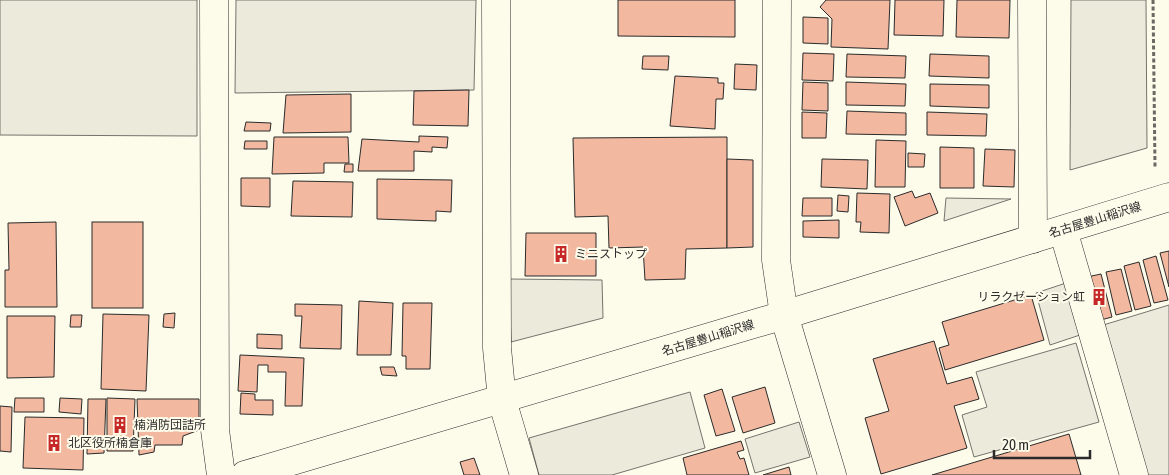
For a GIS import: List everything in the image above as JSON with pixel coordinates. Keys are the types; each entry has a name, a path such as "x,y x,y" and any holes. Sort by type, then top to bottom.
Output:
{"street":[{"path":"214,0 216,430 221,475"},
{"path":"496,0 497,348 502,400 524,475"},
{"path":"776,0 776,260 784,315 832,475"},
{"path":"1032,0 1033,239"},
{"name":"名古屋豊山稲沢線","path":"245,475 502,400 1169,197"},
{"path":"1063,230 1134,475"}],"path":[{"path":"1153,0 1155,167"}],"shaded area":[{"path":"0,0 197,0 197,136 0,135"},
{"path":"236,0 476,0 474,90 235,93"},
{"path":"1071,0 1146,0 1147,148 1070,170"},
{"path":"946,198 1011,199 944,221"},
{"path":"509,279 602,280 603,318 511,342"},
{"path":"1066,283 1080,335 1050,345 1036,293"},
{"path":"1169,305 1169,475 1144,475 1100,326"},
{"path":"1076,343 1099,422 974,457 962,415 987,407 976,372"},
{"path":"690,392 705,448 612,475 539,475 529,438"},
{"path":"799,422 810,457 755,473 745,439"}],"building":[{"path":"618,0 735,0 735,37 618,36"},
{"path":"826,0 890,0 888,49 831,47 832,19 820,7"},
{"path":"895,0 944,0 943,36 894,35"},
{"path":"957,0 1010,0 1009,38 956,37"},
{"path":"803,17 828,18 828,44 803,43"},
{"path":"803,53 834,54 833,81 802,80"},
{"path":"847,54 906,56 905,78 846,77"},
{"path":"930,54 989,56 989,78 929,76"},
{"path":"643,56 669,56 668,70 642,69"},
{"path":"735,64 757,65 756,90 734,89"},
{"path":"675,76 718,78 718,83 724,83 723,99 716,99 715,129 670,126"},
{"path":"803,82 828,83 828,111 802,110"},
{"path":"846,82 906,84 905,106 846,105"},
{"path":"930,84 989,85 989,108 930,106"},
{"path":"469,90 468,126 413,125 414,91"},
{"path":"351,94 351,132 283,133 286,95"},
{"path":"847,111 906,113 906,135 846,134"},
{"path":"802,112 827,113 826,138 802,138"},
{"path":"927,112 987,114 986,136 927,135"},
{"path":"246,122 271,123 270,131 244,131"},
{"path":"419,136 448,137 447,148 432,147 432,152 414,151 414,171 358,171 362,139 419,142"},
{"path":"274,137 348,137 349,163 324,163 324,173 272,174"},
{"path":"727,137 727,248 686,249 685,279 645,280 643,247 609,248 608,216 575,217 573,138"},
{"path":"876,140 906,141 905,187 875,187"},
{"path":"245,141 267,141 267,149 244,149"},
{"path":"940,147 974,148 974,188 940,188"},
{"path":"985,149 1015,150 1014,187 983,186"},
{"path":"908,153 925,154 924,167 908,167"},
{"path":"727,159 753,160 753,247 727,248"},
{"path":"822,159 868,160 867,189 821,187"},
{"path":"345,164 353,164 353,172 344,172"},
{"path":"241,178 270,178 270,207 241,206"},
{"path":"377,179 452,180 451,212 436,211 436,221 377,219"},
{"path":"293,181 353,182 352,217 291,216"},
{"path":"912,191 915,198 930,193 938,213 905,226 894,197"},
{"path":"857,193 890,194 889,233 860,232 861,222 856,222"},
{"path":"838,195 849,196 848,212 837,211"},
{"path":"803,198 832,198 832,216 802,216"},
{"path":"839,220 839,238 803,237 803,221"},
{"path":"56,222 57,307 5,307 5,270 9,270 8,223"},
{"path":"92,222 143,222 143,308 92,308"},
{"name":"ミニストップ","path":"526,233 596,233 596,276 525,276"},
{"path":"1169,251 1169,287 1160,253"},
{"path":"1156,256 1168,300 1154,303 1143,260"},
{"path":"1139,262 1151,306 1135,310 1124,266"},
{"path":"1121,269 1132,311 1116,315 1106,272"},
{"name":"リラクゼーション虹","path":"1101,274 1112,317 1097,321 1087,277"},
{"path":"1031,295 1044,340 945,370 939,348 949,345 942,322"},
{"path":"359,301 393,303 391,355 357,355"},
{"path":"403,303 432,303 430,369 406,369 406,356 402,356"},
{"path":"295,304 342,305 341,349 300,348 302,316 295,316"},
{"path":"175,313 174,328 163,327 164,314"},
{"path":"103,314 149,315 146,391 101,389"},
{"path":"71,315 82,315 81,327 70,327"},
{"path":"7,316 55,316 54,377 7,378"},
{"path":"257,334 282,335 282,349 257,348"},
{"path":"934,341 947,384 972,377 979,399 954,406 967,448 881,474 865,418 889,411 873,359"},
{"path":"240,355 304,358 302,406 285,406 286,372 268,372 268,365 258,365 257,392 238,391"},
{"path":"380,367 394,367 397,376 382,375"},
{"path":"765,387 775,423 743,433 732,397"},
{"path":"722,389 735,431 716,436 704,395"},
{"path":"241,393 255,394 255,400 273,400 273,415 240,414"},
{"path":"15,398 44,398 44,412 14,412"},
{"path":"60,398 82,399 81,414 59,412"},
{"name":"楠消防団詰所","path":"107,398 135,399 133,451 107,451"},
{"path":"88,399 106,399 104,453 87,454"},
{"path":"137,399 199,399 199,430 183,436 182,445 155,445 154,452 139,455"},
{"path":"0,406 12,407 11,452 0,451"},
{"name":"北区役所楠倉庫","path":"25,417 84,418 83,470 23,468"},
{"path":"1069,434 1081,475 932,475"},
{"path":"741,441 744,450 737,452 740,459 744,458 749,475 687,475 683,458"},
{"path":"474,458 480,475 464,475 460,462"},
{"path":"789,467 791,475 763,475"}],"place":[{"name":"ミニストップ","path":"561,254"},
{"name":"リラクゼーション虹","path":"1099,297"},
{"name":"楠消防団詰所","path":"120,425"},
{"name":"北区役所楠倉庫","path":"54,443"}]}
